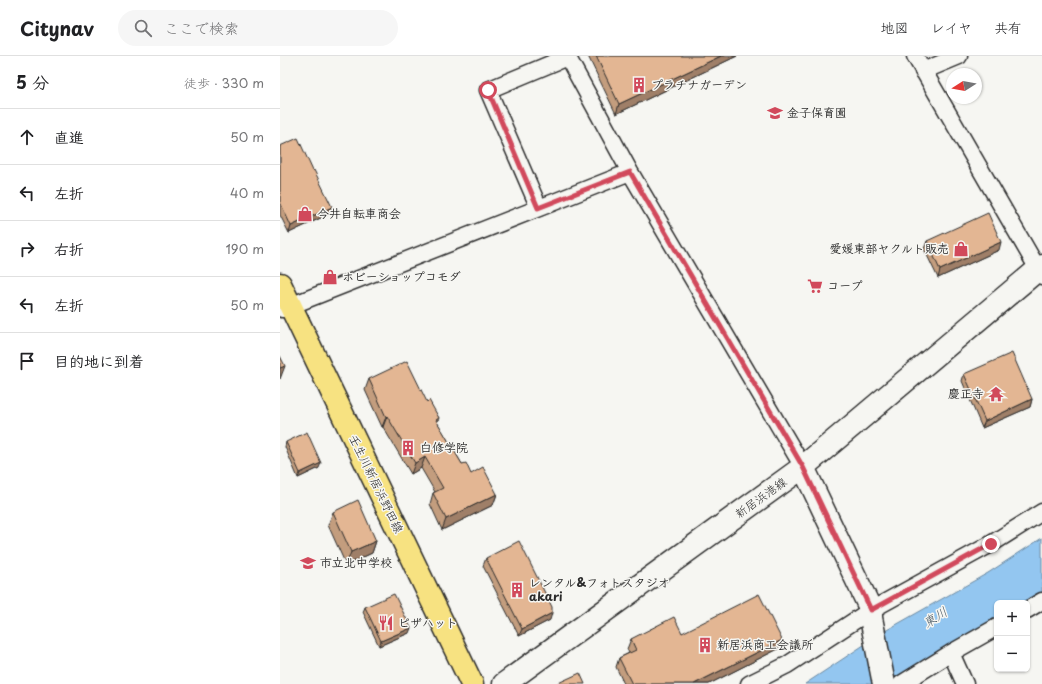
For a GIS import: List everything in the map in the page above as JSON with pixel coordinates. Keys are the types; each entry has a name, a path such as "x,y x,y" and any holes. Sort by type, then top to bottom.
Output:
{"main road":[{"name":"新居浜港線","path":"504,684 803,467 1041,270"},
{"name":"壬生川新居浜野田線","path":"280,284 285,308 472,684"},
{"path":"803,467 871,614 884,684"}],"street":[{"path":"538,208 488,90 567,56 630,172 803,467"},
{"path":"915,56 1041,270"},
{"path":"923,70 959,56"},
{"path":"285,308 630,172"},
{"path":"749,684 787,665 991,544 1042,512"},
{"path":"1030,608 1042,601"},
{"path":"901,684 994,629"},
{"path":"951,653 965,684"}],"water":[{"name":"東川","path":"1042,538 1042,596 1030,602 1030,600 994,600 994,624 887,684 805,684 885,631 988,573"}],"building":[{"name":"プラチナガーデン","path":"596,56 721,56 619,104"},
{"path":"298,138 332,207 291,226 280,202 280,146"},
{"name":"愛媛東部ヤクルト販売","path":"988,213 1001,242 940,270 927,241"},
{"name":"慶正寺","path":"1012,353 1032,399 985,421 964,374"},
{"path":"280,356 285,366 280,368"},
{"path":"407,361 427,402 429,400 439,418 436,420 462,464 466,463 471,474 483,467 497,494 446,519 433,493 443,488 425,457 415,463 387,416 386,417 369,379"},
{"path":"307,432 321,463 300,473 286,442"},
{"path":"358,500 376,541 351,552 333,512"},
{"name":"レンタル&フォトスタジオ akari","path":"519,541 552,607 552,613 522,629 486,558"},
{"name":"ピザハット","path":"394,594 411,628 381,641 365,607"},
{"name":"新居浜商工会議所","path":"759,594 782,640 694,684 632,684 619,658 636,650 631,639 674,617 682,633"},
{"path":"580,673 585,684 556,684"}],"place":[{"name":"プラチナガーデン","path":"639,85"},
{"name":"金子保育園","path":"775,113"},
{"name":"今井自転車商会","path":"305,214"},
{"name":"愛媛東部ヤクルト販売","path":"961,249"},
{"name":"ホビーショップコモダ","path":"330,277"},
{"name":"コープ","path":"815,286"},
{"name":"慶正寺","path":"996,394"},
{"name":"白修学院","path":"408,448"},
{"name":"市立北中学校","path":"308,563"},
{"name":"レンタル&フォトスタジオ akari","path":"517,590"},
{"name":"ピザハット","path":"386,623"},
{"name":"新居浜商工会議所","path":"705,645"}],"route":[{"path":"488,90 538,208 630,172 803,467 871,610 991,544"}]}
